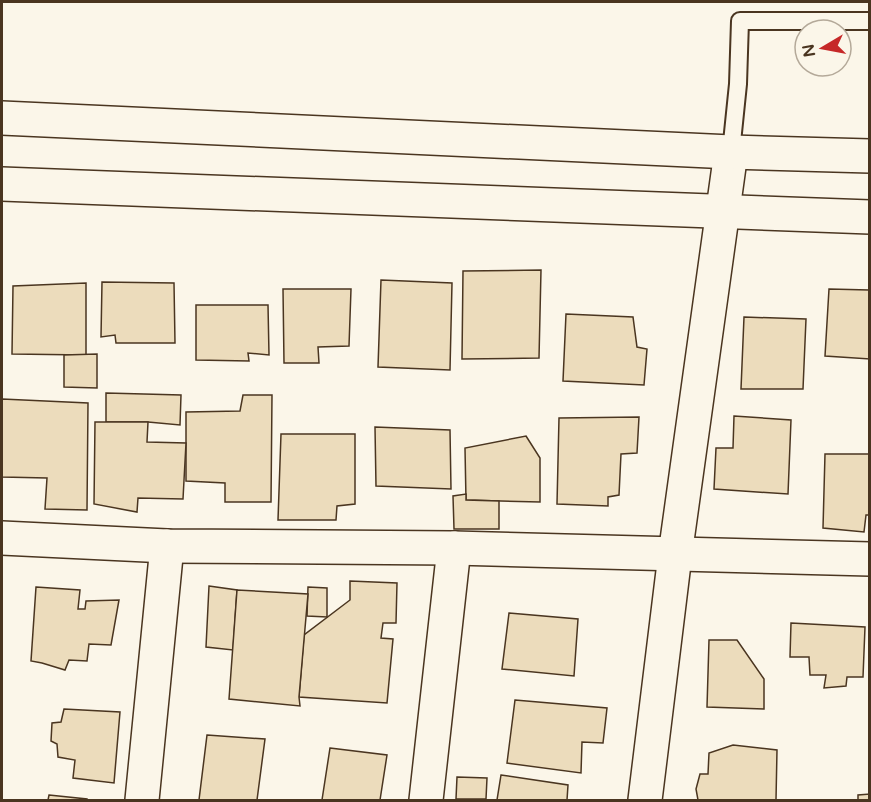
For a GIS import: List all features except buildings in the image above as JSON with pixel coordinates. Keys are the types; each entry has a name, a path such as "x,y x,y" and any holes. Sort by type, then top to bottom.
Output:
{"street":[{"path":"2,118 731,152 870,156"},
{"path":"645,801 675,555 731,152"},
{"path":"2,184 870,217"},
{"path":"2,538 167,546 454,548 870,559"},
{"path":"142,801 167,546"},
{"path":"426,801 454,548"}],"lane":[{"path":"731,152 738,84 740,21 870,21"}]}
